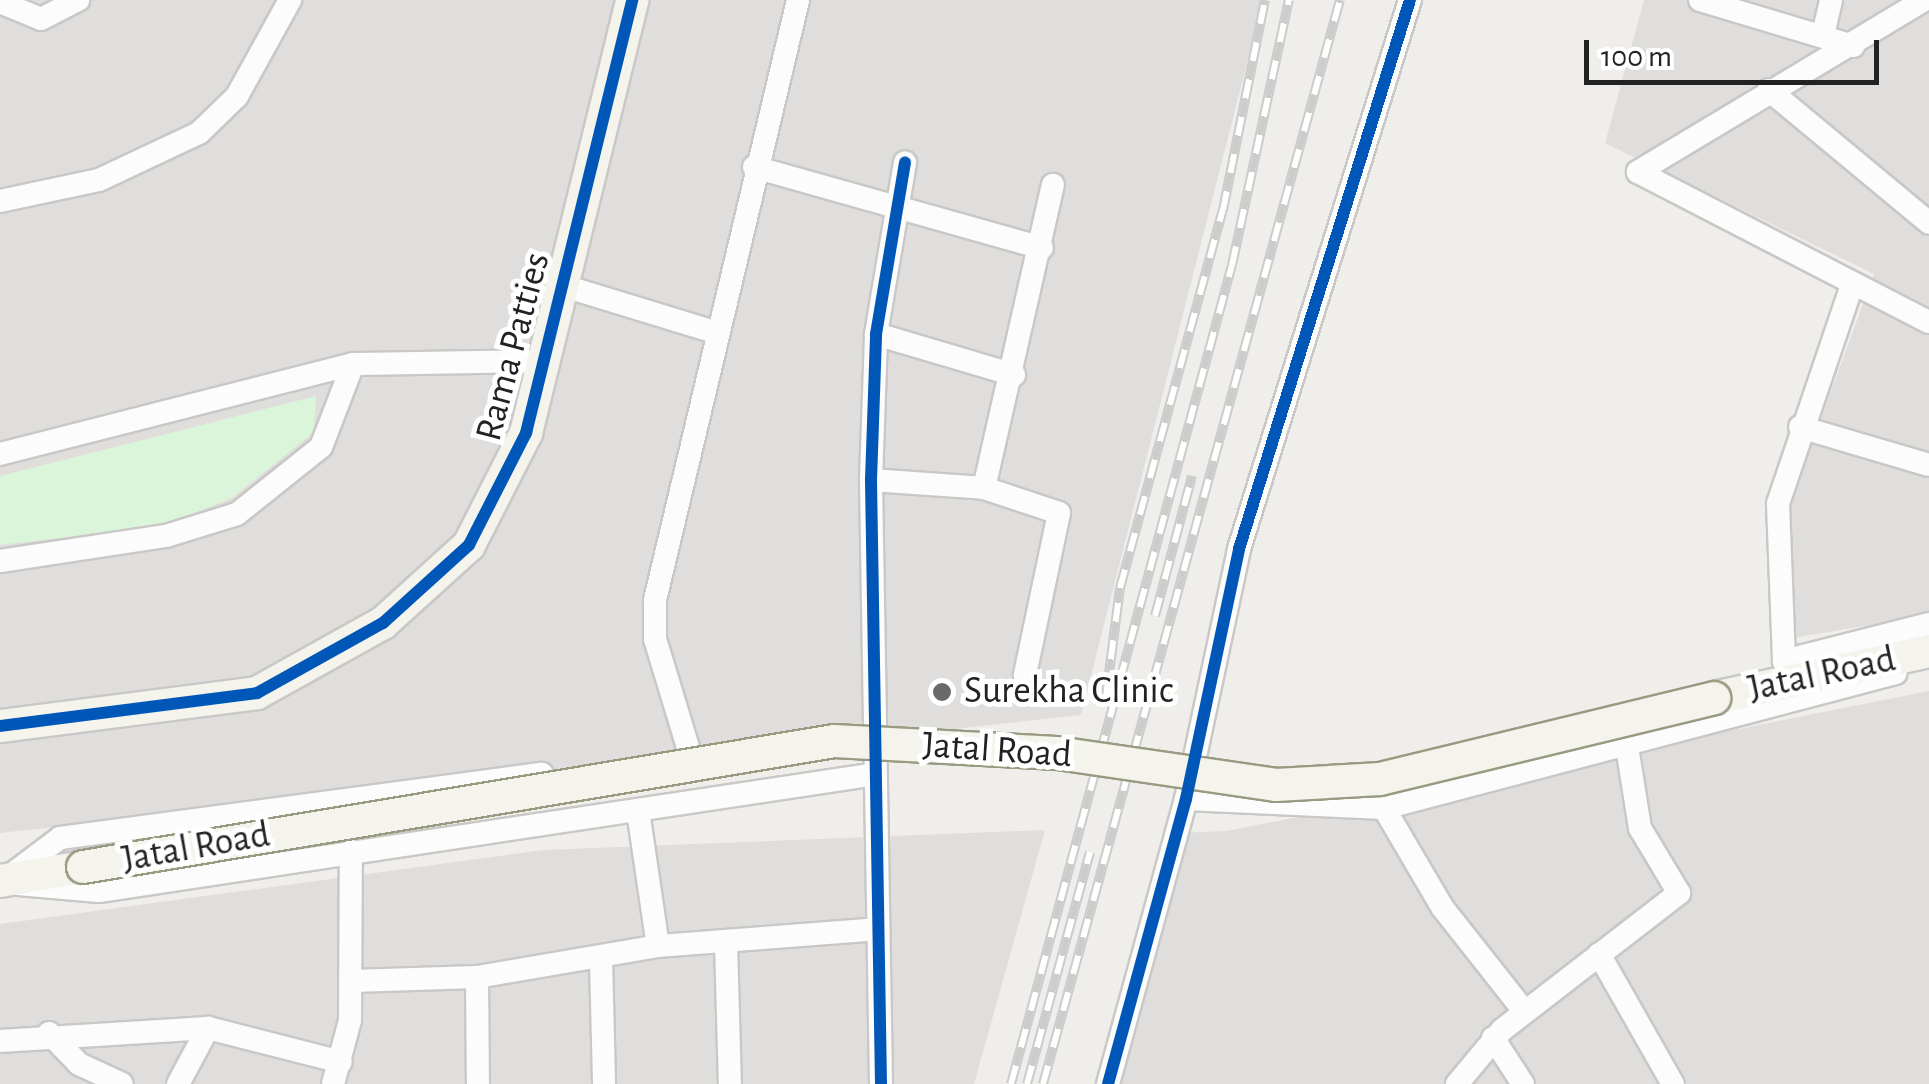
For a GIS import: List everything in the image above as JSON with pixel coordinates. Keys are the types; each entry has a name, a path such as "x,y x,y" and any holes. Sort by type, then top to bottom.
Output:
{"main road":[{"name":"Rama Patties","path":"0,726 257,693 368,633 487,524 526,434 632,0"},
{"name":"Jatal Road","path":"2,881 834,741 1057,752 1293,784 1380,779 1714,698 1929,651"}],"street":[{"path":"0,2 41,19 78,0"},
{"path":"0,202 99,180 198,132 236,96 290,0"},
{"path":"690,754 653,618 754,167 798,0"},
{"path":"1108,1084 1186,799 1239,549 1410,0"},
{"path":"1823,35 1831,0"},
{"path":"1924,0 1853,46 1769,90 1638,176 1852,286 1928,319"},
{"path":"1715,2 1853,46"},
{"path":"1769,90 1929,223"},
{"path":"880,1084 871,480 876,334 905,162"},
{"path":"754,167 895,213 1042,248"},
{"path":"984,488 1014,376 1053,185"},
{"path":"564,286 718,333"},
{"path":"1852,286 1800,427 1775,526 1784,662 1929,624"},
{"path":"876,334 1014,376"},
{"path":"0,454 354,364 544,361"},
{"path":"0,561 166,536 236,514 321,447 354,364"},
{"path":"1800,427 1929,465"},
{"path":"871,480 984,488 1042,500 1061,523 1025,675"},
{"path":"1186,799 1384,808 1929,666"},
{"path":"2,881 60,838 690,754 876,724"},
{"path":"1457,1084 1492,1038 1680,888 1640,828 1627,746"},
{"path":"2,881 99,891 875,774"},
{"path":"1384,808 1442,907 1524,1011"},
{"path":"638,811 658,946"},
{"path":"0,1040 49,1033 208,1028 337,1073 352,981 352,851"},
{"path":"352,981 477,977 601,959 658,946 726,944 878,929"},
{"path":"726,944 730,1084"},
{"path":"1599,954 1673,1084"},
{"path":"601,959 604,1084"},
{"path":"477,977 478,1084"},
{"path":"178,1084 208,1028"},
{"path":"49,1033 79,1064 122,1084"},
{"path":"1492,1038 1524,1084"}],"shaded area":[{"path":"0,0 1263,0 1081,715 0,833"},
{"path":"1644,0 1929,0 1929,615 1793,638 1788,508 1874,274 1605,143"},
{"path":"1929,691 1929,1084 1122,1084 1177,833 1227,831"},
{"path":"1045,830 974,1084 0,1084 0,924 543,850"}],"green space":[{"path":"316,396 314,432 232,498 162,526 0,545 0,476"}],"railway":[{"path":"1106,697 1120,588 1223,210 1265,0"},
{"path":"1011,1084 1232,265 1289,0"},
{"path":"1043,1084 1340,0"},
{"path":"1155,616 1192,476"},
{"path":"1027,1084 1090,852"}],"cycle path":[{"path":"0,726 257,693 383,623 469,545 526,433 632,0"},
{"path":"1108,1084 1186,799 1239,549 1410,0"},
{"path":"881,1084 871,480 876,334 905,162"}],"place":[{"name":"Surekha Clinic","path":"942,692"}]}
